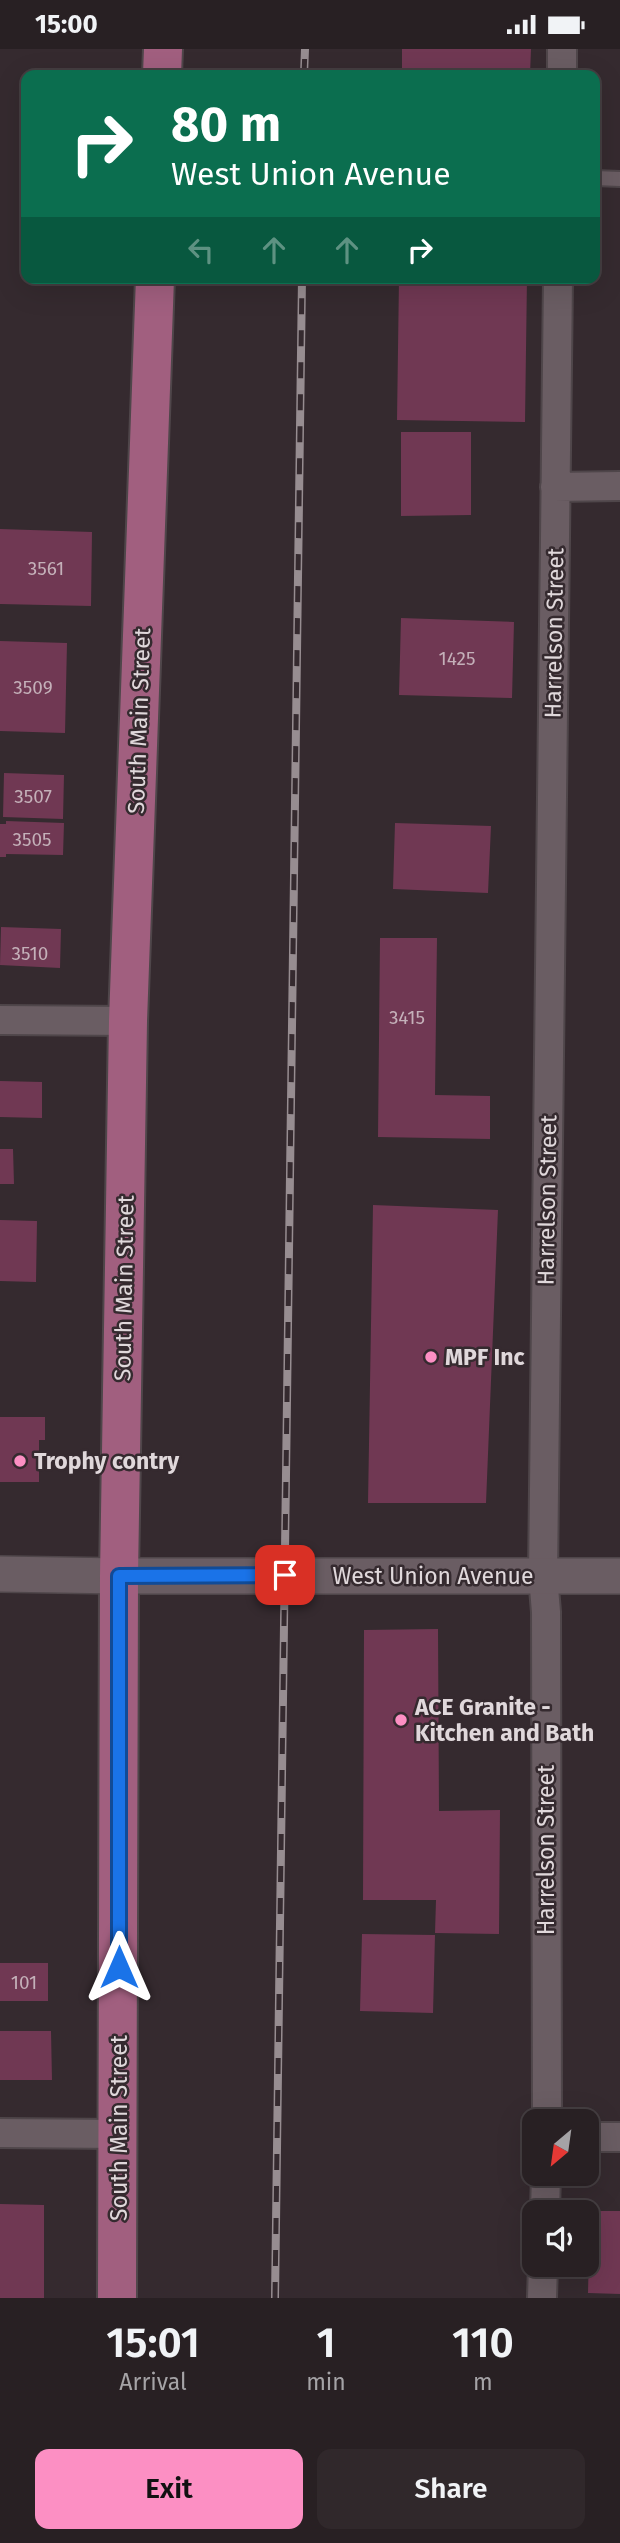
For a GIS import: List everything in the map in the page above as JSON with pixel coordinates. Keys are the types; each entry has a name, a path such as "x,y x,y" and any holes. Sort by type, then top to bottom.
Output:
{"main road":[{"path":"162,70 163,49"},
{"name":"South Main Street","path":"117,2298 120,2134 119,1576 128,1021 155,284"}],"street":[{"path":"562,49 562,70"},
{"name":"Harrelson Street","path":"547,2109 546,1612 543,1576 558,284"},
{"path":"555,487 620,486"},
{"path":"0,1020 128,1021"},
{"name":"West Union Avenue","path":"0,1574 620,1576"},
{"path":"0,2133 120,2134"},
{"path":"599,2137 620,2137"},
{"path":"542,2298 543,2277"}],"lane":[{"path":"600,178 620,179"}],"building":[{"path":"402,49 531,49 530,70 402,70"},
{"path":"399,284 527,284 525,422 397,420"},
{"path":"401,432 471,432 471,515 401,516"},
{"path":"0,529 92,532 91,606 0,604"},
{"path":"401,618 514,622 512,698 399,695"},
{"path":"0,641 67,643 65,733 0,731"},
{"path":"4,773 64,775 63,819 3,817"},
{"path":"6,821 64,823 63,855 6,854 6,857 0,857 0,824 6,824"},
{"path":"395,823 491,826 488,893 393,889"},
{"path":"1,927 61,929 60,968 0,965"},
{"path":"380,938 437,938 435,1095 490,1096 490,1139 378,1137"},
{"path":"0,1081 42,1082 42,1118 0,1117"},
{"path":"0,1149 13,1149 14,1184 0,1184"},
{"name":"MPF Inc","path":"373,1205 498,1210 486,1503 368,1503"},
{"path":"0,1220 37,1221 36,1282 0,1281"},
{"name":"Trophy contry","path":"0,1417 45,1417 45,1440 39,1440 39,1482 0,1482"},
{"name":"ACE Granite - Kitchen and Bath","path":"438,1629 439,1811 500,1810 499,1934 435,1933 436,1900 363,1900 364,1630"},
{"path":"362,1934 435,1935 433,2013 360,2011"},
{"path":"0,1963 48,1963 48,2001 0,2001"},
{"path":"0,2031 51,2031 52,2080 0,2080"},
{"path":"0,2204 44,2205 44,2298 0,2298"},
{"path":"599,2211 620,2211 620,2294 588,2293 588,2277 599,2277"}],"railway":[{"path":"304,70 305,49"},
{"path":"275,2298 302,284"}],"place":[{"name":"MPF Inc","path":"431,1357"},
{"name":"Trophy contry","path":"20,1461"},
{"name":"ACE Granite - Kitchen and Bath","path":"401,1720"}],"route":[{"path":"119,1967 119,1576 285,1575"}]}
